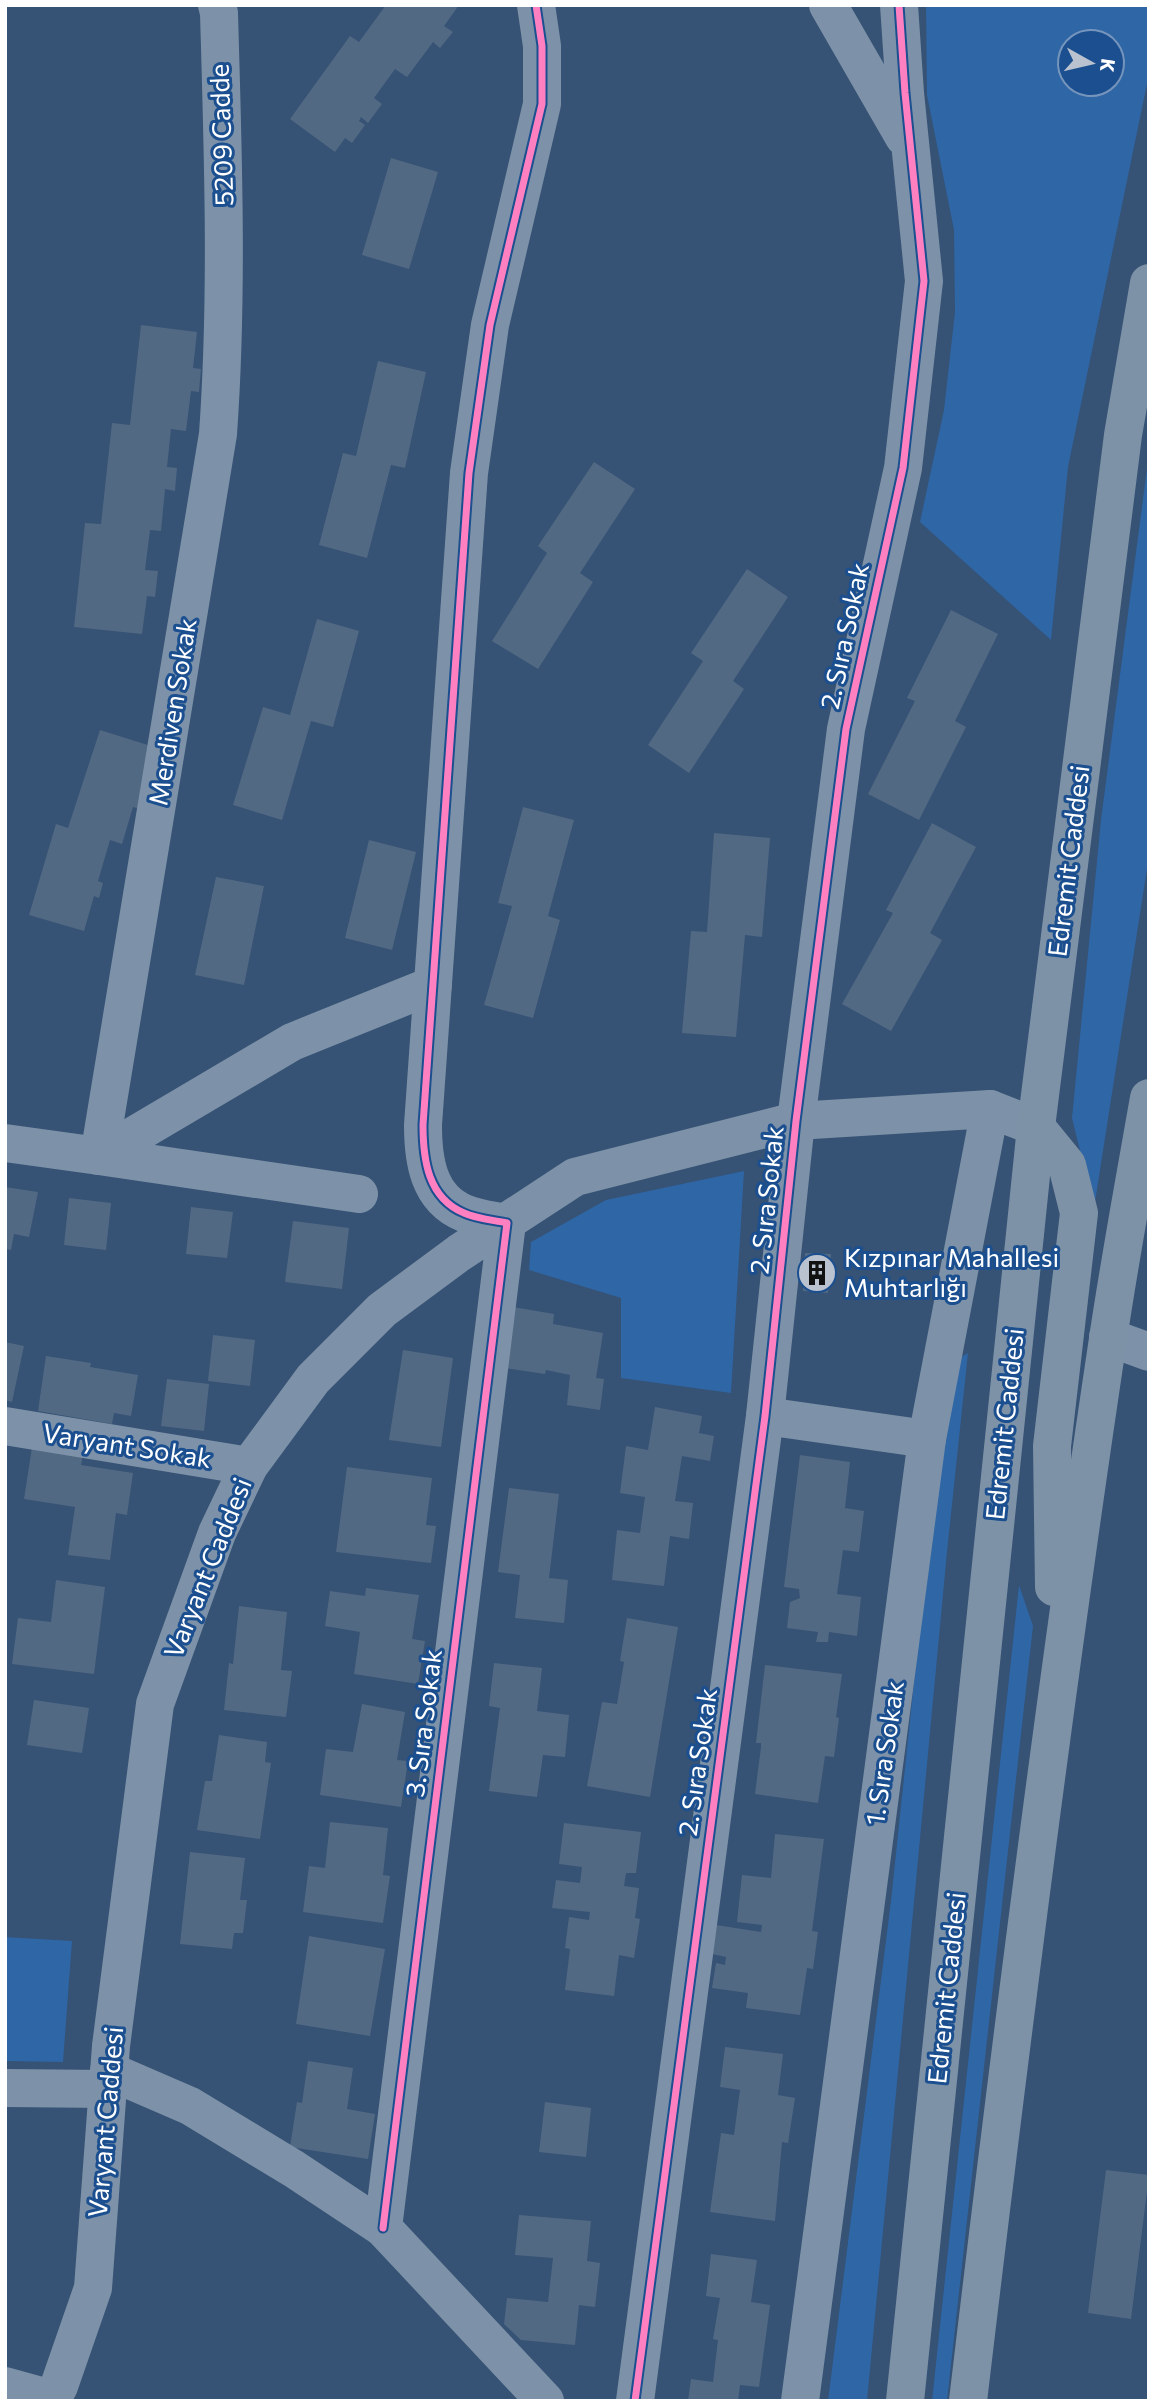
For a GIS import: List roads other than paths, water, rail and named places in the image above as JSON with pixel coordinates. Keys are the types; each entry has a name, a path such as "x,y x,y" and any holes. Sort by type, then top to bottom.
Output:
{"highway":[{"name":"Edremit Caddesi","path":"905,2401 1036,1127 1123,435 1149,283"},
{"path":"968,2401 1014,2016 1108,1337 1149,1098"},
{"path":"1036,1127 1067,1165 1079,1213 1071,1302 1052,1446 1056,1712"}],"street":[{"name":"5209 Cadde","path":"217,5 225,187 224,265"},
{"path":"507,1223 464,1213 444,1199 430,1180 423,1154 423,1125 469,473 490,324 542,104 541,46 536,5"},
{"path":"828,5 911,150"},
{"name":"2. Sıra Sokak","path":"635,2401 765,1416 796,1121 846,729 903,468 924,281 899,5"},
{"name":"Merdiven Sokak","path":"99,1156 218,434 224,352 224,265"},
{"path":"99,1156 292,1042 433,985"},
{"name":"Varyant Caddesi","path":"52,2400 93,2288 109,2080 155,1704 217,1533 249,1465 313,1378 382,1310 458,1253 575,1177 796,1121 990,1109 1036,1127"},
{"name":"1. Sıra Sokak","path":"800,2401 927,1439 990,1109"},
{"path":"5,1143 359,1194"},
{"name":"3. Sıra Sokak","path":"383,2228 507,1223"},
{"path":"1108,1337 1149,1352"},
{"path":"765,1416 927,1439"},
{"name":"Varyant Sokak","path":"5,1426 249,1465"},
{"path":"5,2088 109,2080 190,2106 294,2169 383,2228 545,2401"},
{"path":"5,2386 52,2400"}],"place":[{"name":"Kızpınar Mahallesi Muhtarlığı","path":"817,1273"}]}
